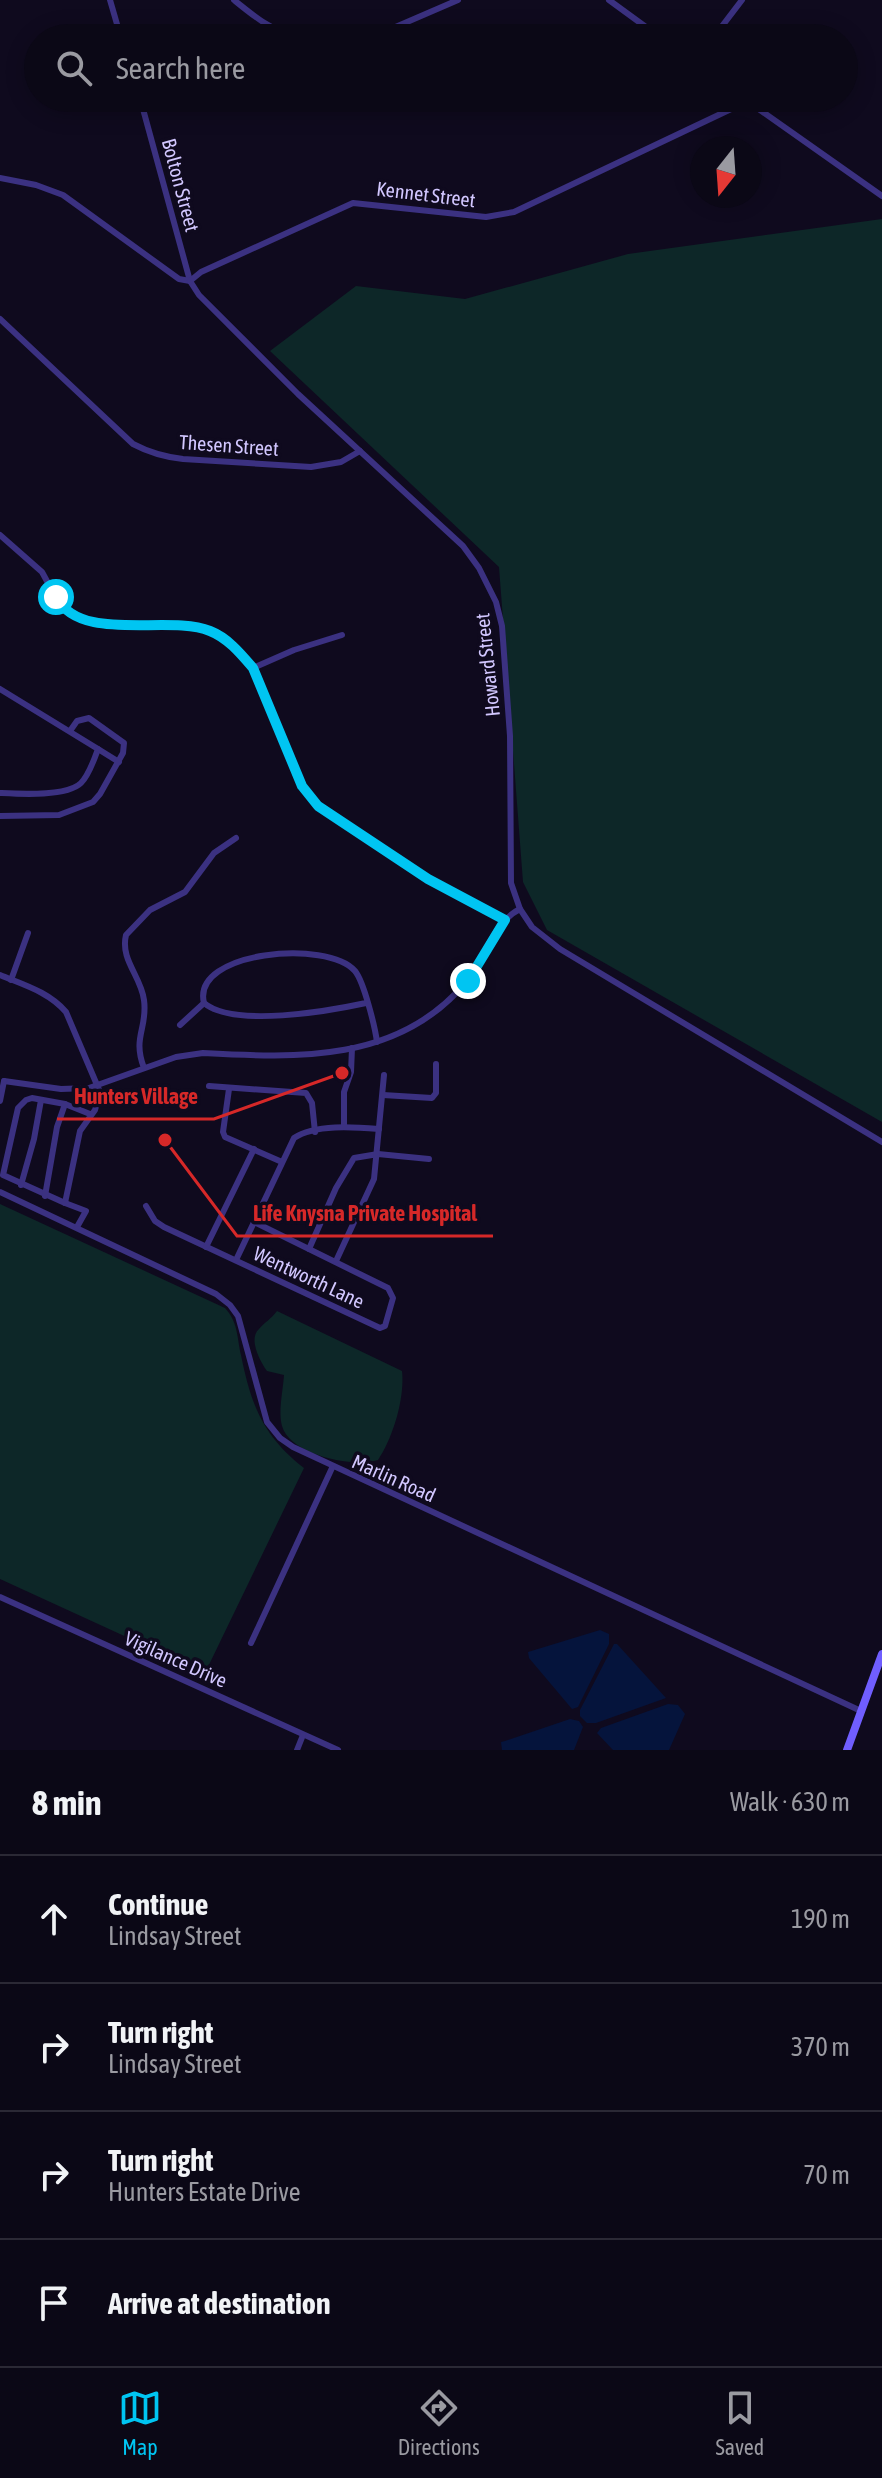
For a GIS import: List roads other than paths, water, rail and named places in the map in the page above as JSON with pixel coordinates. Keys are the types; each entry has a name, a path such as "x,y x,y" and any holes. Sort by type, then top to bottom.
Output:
{"street":[{"path":"110,0 117,24"},
{"path":"234,0 267,24"},
{"path":"406,24 458,0"},
{"path":"609,0 642,24"},
{"path":"724,24 742,0"},
{"name":"Bolton Street","path":"144,112 190,281"},
{"name":"Kennet Street","path":"190,281 201,272 353,203 486,217 514,212 720,112"},
{"path":"762,112 882,196"},
{"name":"Howard Street","path":"0,178 36,185 63,195 179,279 190,281 218,316 463,546 479,568 496,602 503,637 509,710 510,873 520,909 539,934 882,1142"},
{"name":"Thesen Street","path":"0,319 133,444 163,457 311,467 341,462 360,451"},
{"path":"0,535 42,572 61,607 69,613 86,620 121,625 201,628 222,637 253,668 302,786 318,806 428,879 505,920"},
{"path":"253,668 294,650 342,635"},
{"path":"0,689 119,762"},
{"path":"0,816 59,815 97,799 119,762 125,749 124,743 99,723 82,718 70,731"},
{"path":"0,793 63,791 76,787 83,780 98,749"},
{"path":"144,1068 138,1047 144,997 125,952 126,935 150,910 185,892 214,853 236,838"},
{"path":"0,1101 2,1079 75,1089 99,1086 176,1057 203,1053 294,1056 377,1042 421,1021 454,996 479,965 505,920 520,909"},
{"path":"11,980 28,933"},
{"path":"366,1003 280,1016 259,1016 215,1011 204,1003 202,996 204,985 218,971 265,955 292,952 337,959 359,977 375,1024 377,1042"},
{"path":"0,975 44,993 59,1004 66,1012 99,1086 99,1103 80,1131 65,1203"},
{"path":"180,1025 204,1003"},
{"path":"344,1126 344,1092 351,1072 352,1048"},
{"path":"383,1095 432,1098 437,1090 436,1064"},
{"path":"254,1222 336,1261 373,1184 384,1075"},
{"path":"209,1086 309,1094 315,1132"},
{"path":"229,1089 224,1135 282,1162"},
{"path":"77,1227 86,1211 45,1196 3,1175 18,1108 26,1100 65,1104 90,1114"},
{"path":"21,1185 41,1100"},
{"path":"45,1196 57,1127 65,1104"},
{"path":"236,1260 297,1135 344,1126 379,1129"},
{"path":"206,1247 254,1149"},
{"path":"309,1249 349,1163 357,1156 378,1154 429,1159"},
{"name":"Marlin Road","path":"0,1192 216,1294 230,1305 243,1329 267,1422 286,1443 332,1468 861,1711"},
{"name":"Wentworth Lane","path":"146,1206 158,1224 380,1328 386,1324 393,1298 386,1287 336,1261"},
{"path":"251,1643 332,1468"},
{"name":"Vigilance Drive","path":"0,1597 338,1750"},
{"path":"847,1750 882,1654"},
{"path":"297,1750 303,1735"}],"water":[{"path":"600,1630 609,1634 609,1644 578,1707 572,1709 529,1658 528,1652"},
{"path":"614,1644 666,1698 596,1723 587,1723 580,1716 580,1710"},
{"path":"668,1704 678,1705 685,1714 669,1750 613,1750 597,1733 601,1728"},
{"path":"570,1719 579,1721 583,1727 574,1750 502,1750 501,1742"}],"place":[{"name":"Hunters Village","path":"342,1073"},
{"name":"Life Knysna Private Hospital","path":"165,1140"}]}
